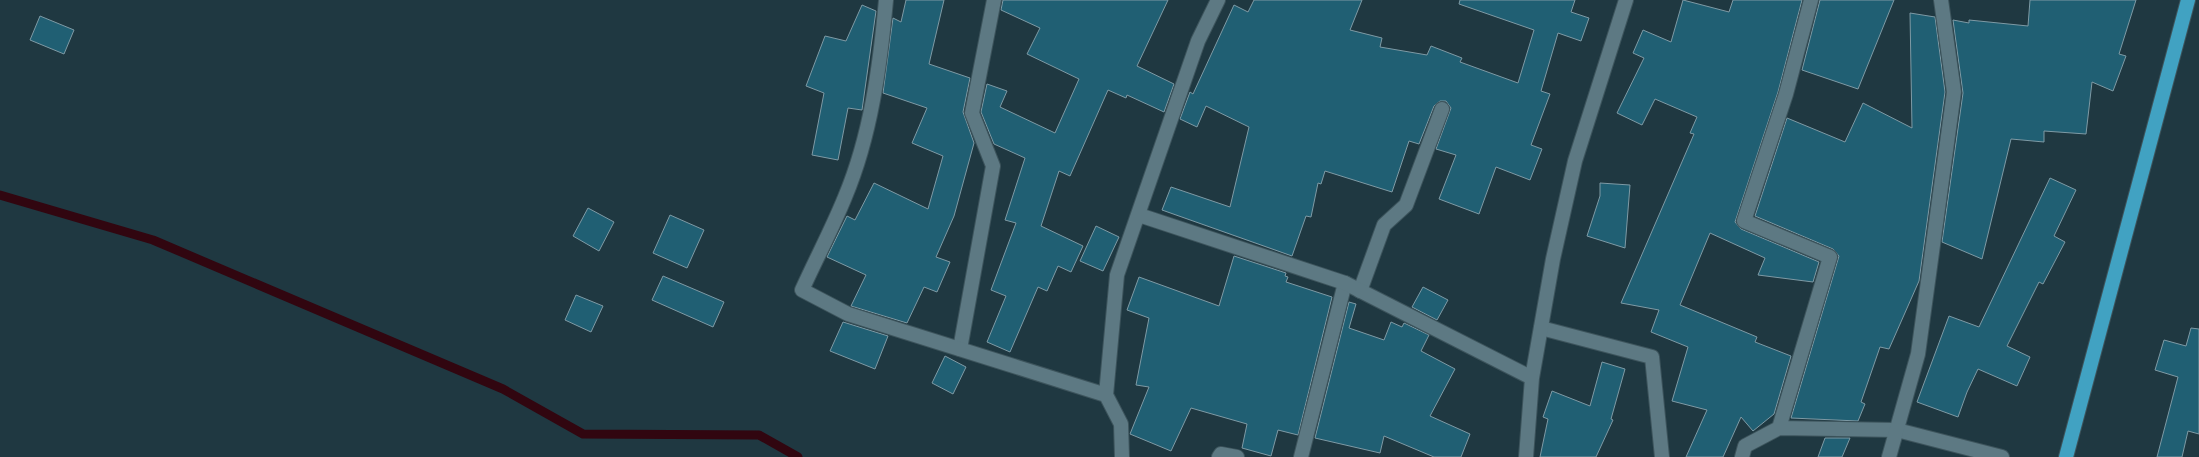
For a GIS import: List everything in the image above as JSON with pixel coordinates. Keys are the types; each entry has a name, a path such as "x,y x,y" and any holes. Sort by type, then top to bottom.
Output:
{"highway":[{"path":"2066,457 2188,0"}],"street":[{"path":"886,0 881,61 866,131 846,196 802,290 848,314 1106,395"},
{"path":"960,349 993,166 972,113 994,0"},
{"path":"1122,457 1121,424 1106,395 1117,275 1198,42 1218,0"},
{"path":"1526,457 1532,378 1553,259 1575,161 1626,0"},
{"path":"1779,428 1830,257 1744,222 1786,94 1811,0"},
{"path":"1890,457 1918,354 1954,92 1941,0"},
{"path":"1360,291 1384,225 1406,205 1442,109"},
{"path":"1138,215 1346,283 1532,378"},
{"path":"1301,457 1346,283"},
{"path":"1541,328 1652,357 1662,457"},
{"path":"1742,457 1745,446 1779,428 1897,430 2002,457"},
{"path":"1219,457 1221,454 1237,457"}],"building":[{"path":"906,0 944,0 929,64 970,78 963,112 974,143 954,216 936,257 950,262 937,292 924,287 907,323 851,306 866,275 827,257 847,216 855,220 874,183 928,209 943,156 912,143 927,108 883,93 893,18 901,22"},
{"path":"1003,0 1168,0 1137,66 1174,84 1164,112 1127,95 1126,98 1108,90 1070,176 1059,171 1041,226 1083,246 1071,272 1058,266 1047,291 1038,287 1010,352 987,342 1006,296 991,290 1016,223 1005,220 1025,158 994,144 981,112 987,84 1007,91 1000,107 1055,133 1079,79 1027,54 1040,28 1001,10"},
{"path":"1254,0 1362,0 1350,30 1382,38 1380,47 1427,55 1431,46 1462,58 1460,62 1518,83 1534,30 1459,4 1460,0 1575,0 1571,12 1589,18 1581,41 1558,33 1541,91 1550,94 1531,145 1542,149 1530,180 1496,167 1479,214 1439,199 1456,155 1436,149 1451,108 1446,101 1440,101 1434,106 1419,144 1409,141 1392,192 1325,171 1321,184 1318,183 1311,217 1306,216 1292,256 1162,210 1171,187 1230,207 1249,127 1206,106 1197,127 1180,119 1190,92 1193,94 1234,5 1248,12"},
{"path":"1683,0 1729,12 1733,0 1802,0 1778,92 1735,222 1741,229 1819,262 1813,282 1758,275 1765,258 1710,233 1680,305 1757,337 1755,342 1791,356 1774,414 1753,431 1741,417 1723,457 1686,457 1707,410 1672,401 1688,347 1651,332 1659,310 1621,303 1694,134 1690,133 1697,117 1655,99 1642,125 1617,113 1644,58 1633,53 1643,30 1671,42"},
{"path":"1820,0 1894,0 1858,89 1802,70"},
{"path":"2030,0 2136,0 2119,54 2126,56 2113,91 2092,82 2086,134 2044,131 2044,142 2011,139 1982,259 1942,242 1963,93 1953,20 1969,23 1969,20 2028,26"},
{"path":"862,5 876,11 862,110 848,108 838,160 812,155 824,93 806,86 825,36 846,41"},
{"path":"1910,13 1935,17 1945,92 1919,281 1889,349 1880,347 1861,402 1865,404 1858,421 1791,418 1839,256 1833,249 1755,216 1787,118 1845,142 1863,103 1912,128"},
{"path":"40,16 74,30 64,54 30,40"},
{"path":"2050,178 2076,190 2054,236 2065,242 2043,284 2039,282 2007,346 2030,357 2017,386 1978,369 1958,417 1917,402 1949,316 1979,327"},
{"path":"1600,183 1630,185 1625,248 1587,236 1600,196"},
{"path":"588,208 614,222 599,251 573,236"},
{"path":"670,215 704,230 687,268 653,253"},
{"path":"1096,226 1119,237 1103,271 1080,261"},
{"path":"1234,256 1286,273 1285,276 1288,277 1286,282 1332,297 1298,435 1278,430 1271,456 1242,448 1247,424 1191,408 1171,451 1130,434 1149,387 1136,385 1149,318 1127,310 1139,277 1219,306"},
{"path":"663,276 724,302 713,327 652,300"},
{"path":"1423,287 1448,300 1437,320 1412,307"},
{"path":"576,295 603,306 591,332 565,320"},
{"path":"1349,302 1356,304 1349,328 1384,340 1391,322 1402,327 1404,323 1429,335 1421,351 1455,369 1430,416 1470,434 1461,457 1434,457 1384,436 1380,453 1315,438"},
{"path":"843,322 888,336 875,369 830,351"},
{"path":"2191,328 2199,329 2199,434 2188,431 2182,457 2157,457 2178,377 2155,370 2164,340 2186,346"},
{"path":"945,356 966,367 953,394 932,383"},
{"path":"1602,362 1625,369 1611,419 1613,420 1596,457 1540,457 1548,419 1543,417 1552,391 1590,406"},
{"path":"1825,438 1850,438 1842,457 1818,457"}],"waterway":[{"path":"0,195 153,240 503,389 583,434 759,435 798,457"}]}
